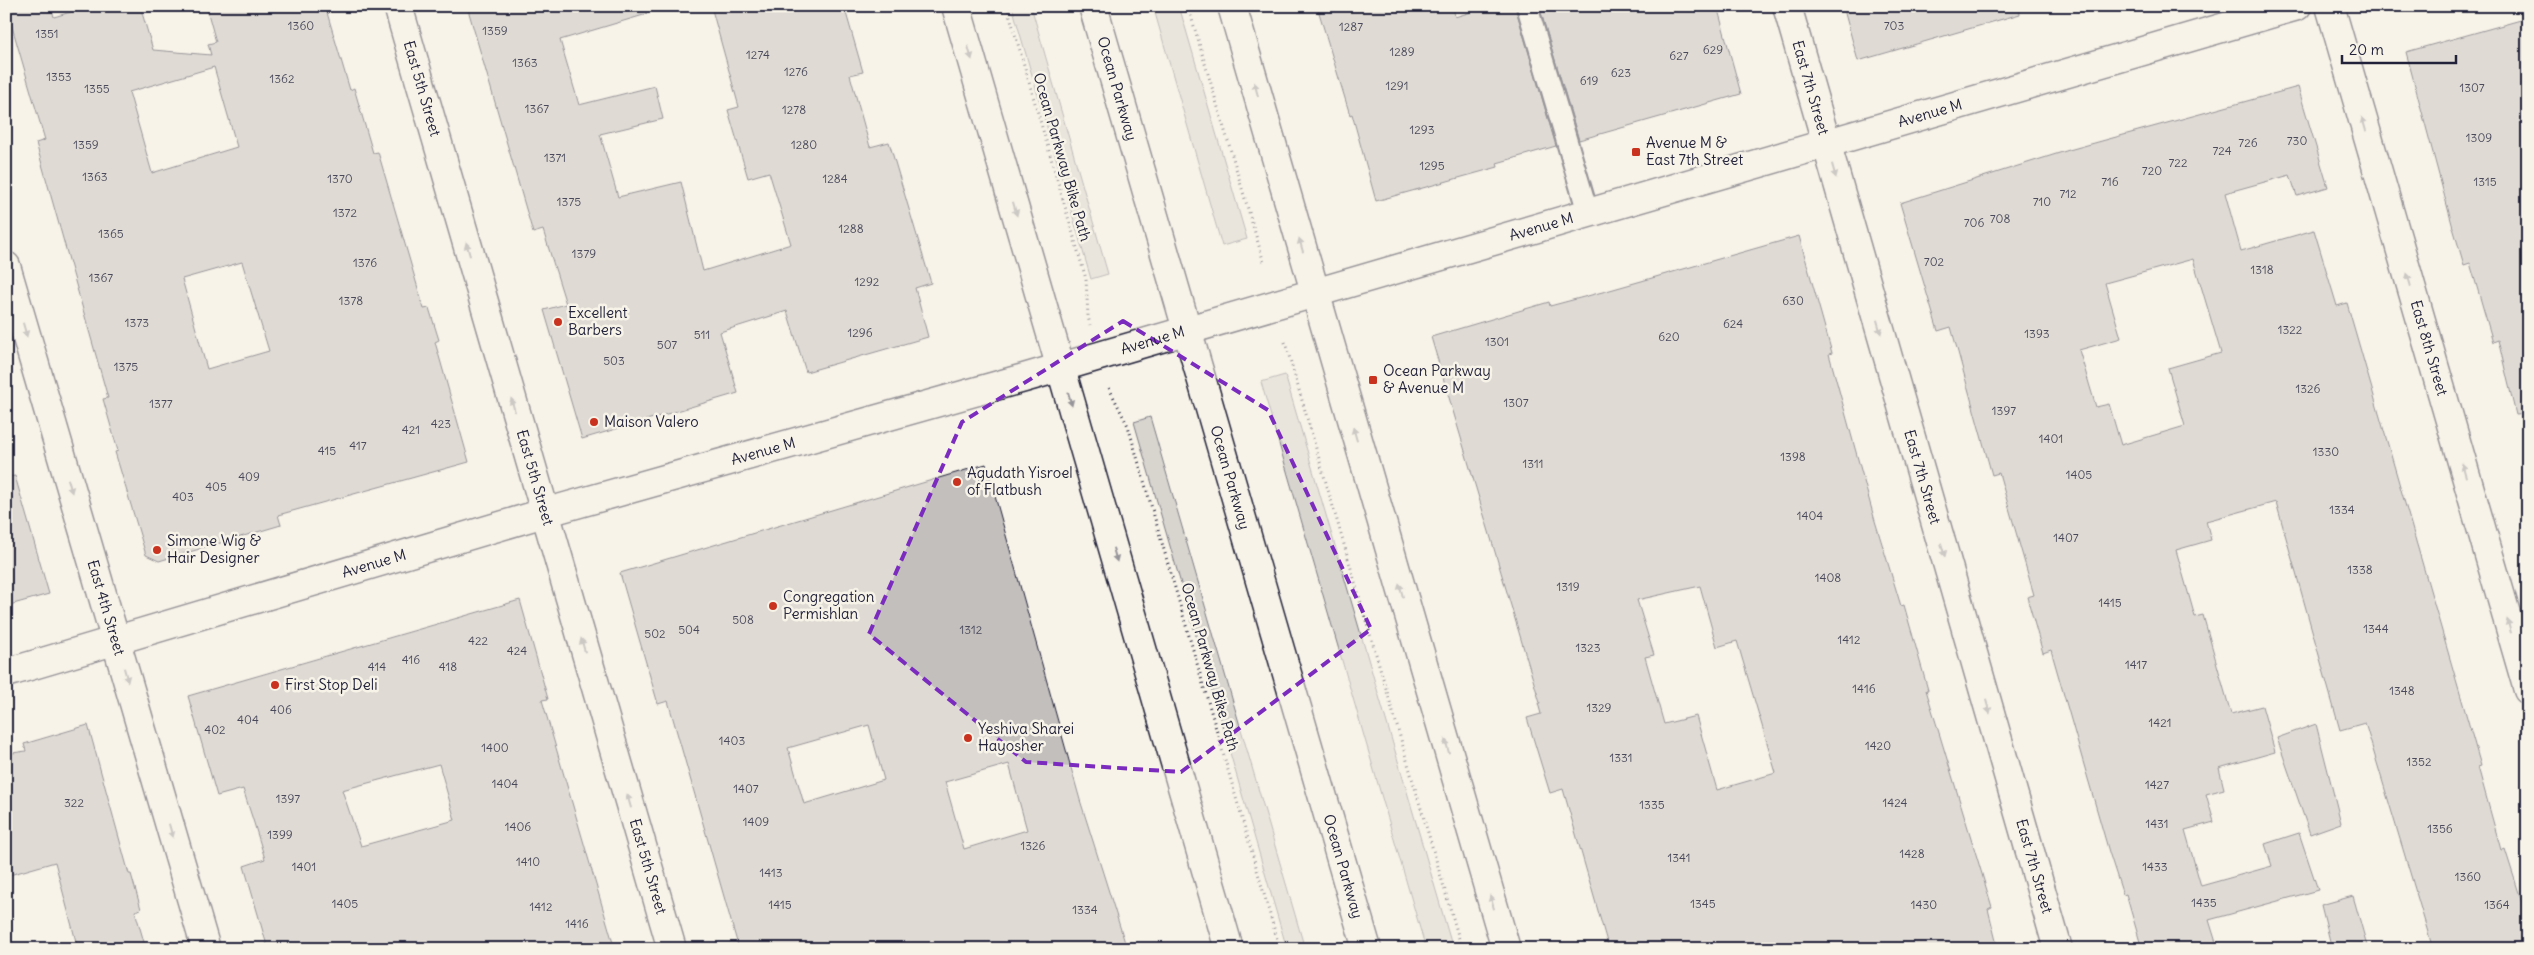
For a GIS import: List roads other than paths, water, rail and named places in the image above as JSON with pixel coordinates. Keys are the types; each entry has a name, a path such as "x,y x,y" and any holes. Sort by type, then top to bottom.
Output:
{"street":[{"name":"East 5th Street","path":"398,6 672,949"},
{"path":"956,6 1229,949"},
{"name":"Ocean Parkway","path":"1093,6 1367,949"},
{"path":"1232,6 1506,949"},
{"name":"East 7th Street","path":"1787,6 2058,949"},
{"name":"Avenue M","path":"6,673 544,513 1061,367 2297,6"},
{"name":"East 8th Street","path":"2330,6 2528,690"},
{"name":"East 4th Street","path":"6,266 206,949"}],"lane":[{"path":"1527,6 1588,213"}],"place":[{"name":"Avenue M & East 7th Street","path":"1636,152"},
{"name":"Excellent Barbers","path":"558,322"},
{"name":"Ocean Parkway & Avenue M","path":"1373,380"},
{"name":"Maison Valero","path":"594,422"},
{"name":"Agudath Yisroel of Flatbush","path":"957,482"},
{"name":"Simone Wig & Hair Designer","path":"157,550"},
{"name":"Congregation Permishlan","path":"773,606"},
{"name":"First Stop Deli","path":"275,685"},
{"name":"Yeshiva Sharei Hayosher","path":"968,738"}]}
